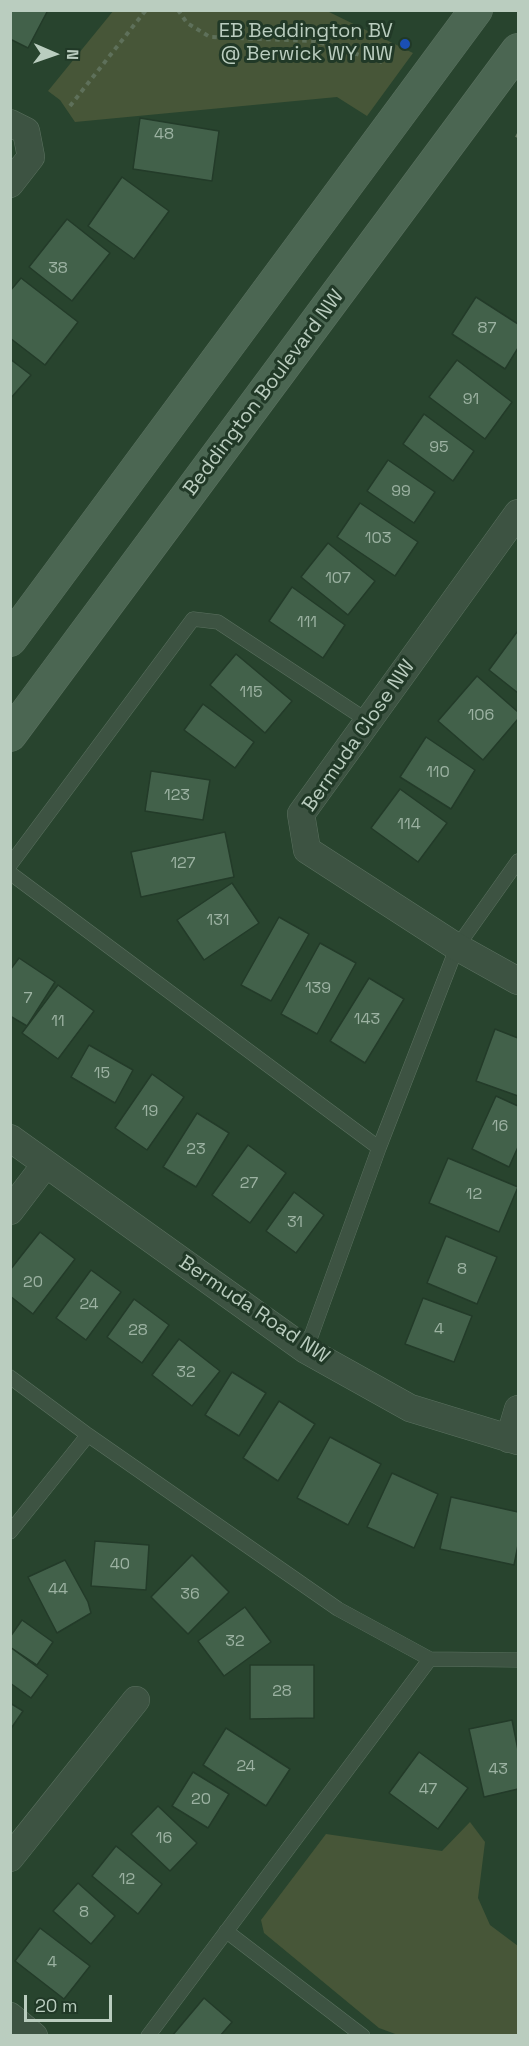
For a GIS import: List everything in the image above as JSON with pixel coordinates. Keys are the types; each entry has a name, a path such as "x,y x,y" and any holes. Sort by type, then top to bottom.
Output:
{"main road":[{"path":"10,640 476,10"},
{"name":"Beddington Boulevard NW","path":"10,735 519,50"}],"street":[{"path":"10,123 26,131 31,157 10,184"},
{"name":"Bermuda Close NW","path":"519,513 301,814 307,850 457,947 519,981"},
{"name":"Bermuda Road NW","path":"10,1138 306,1350 410,1408 514,1440"},
{"path":"10,1211 45,1165"},
{"path":"514,1440 519,1409"},
{"path":"10,1858 136,1700"},
{"path":"10,2016 34,2036"}],"lane":[{"path":"10,866 193,619 218,622 368,721"},
{"path":"306,1350 379,1148 457,947 519,861"},
{"path":"10,873 379,1148"},
{"path":"10,1377 88,1435 338,1609 430,1659 519,1660"},
{"path":"10,1532 88,1435"},
{"path":"148,2036 430,1659"},
{"path":"226,1931 363,2036"}],"path":[{"path":"70,106 146,10"},
{"path":"178,10 187,23 210,37 315,41 382,62"}],"green space":[{"path":"114,10 327,11 413,53 367,116 337,97 75,122 60,100 48,91"},
{"path":"470,1822 485,1842 478,1898 490,1925 518,1946 518,2035 398,2035 379,2028 264,1933 261,1920 326,1834 442,1851"}],"building":[{"path":"10,10 48,10 28,48 10,39"},
{"path":"140,118 219,131 212,181 133,169"},
{"path":"122,177 169,211 134,259 88,226"},
{"path":"67,219 110,253 72,301 29,267"},
{"path":"21,278 78,322 45,365 10,338 10,291"},
{"path":"476,297 518,324 518,348 505,369 452,334"},
{"path":"10,359 31,375 10,399"},
{"path":"457,360 512,402 485,439 429,397"},
{"path":"424,414 474,451 453,481 403,444"},
{"path":"388,460 435,492 414,523 367,491"},
{"path":"360,503 418,542 395,576 337,537"},
{"path":"328,543 375,581 348,615 301,577"},
{"path":"292,587 345,625 323,658 269,621"},
{"path":"518,633 518,693 489,670"},
{"path":"236,654 292,701 265,733 210,685"},
{"path":"477,676 518,712 518,719 483,760 438,721"},
{"path":"203,704 254,742 235,768 184,730"},
{"path":"426,737 475,770 451,809 400,777"},
{"path":"151,771 210,780 203,820 145,811"},
{"path":"400,789 447,823 418,862 371,828"},
{"path":"225,832 234,877 141,897 131,852"},
{"path":"232,883 259,923 204,960 177,920"},
{"path":"279,917 309,934 271,1001 241,985"},
{"path":"320,943 356,963 317,1034 281,1014"},
{"path":"19,958 55,982 27,1026 10,1016 10,970"},
{"path":"369,978 404,999 365,1063 330,1041"},
{"path":"58,985 94,1011 58,1059 22,1033"},
{"path":"495,1029 518,1038 518,1096 476,1081"},
{"path":"89,1045 133,1070 115,1103 71,1077"},
{"path":"152,1074 184,1097 147,1150 115,1128"},
{"path":"496,1096 518,1106 518,1147 509,1167 472,1149"},
{"path":"197,1113 229,1133 196,1187 163,1167"},
{"path":"248,1145 286,1173 250,1223 212,1195"},
{"path":"448,1158 518,1187 499,1232 429,1203"},
{"path":"294,1192 324,1215 296,1253 266,1231"},
{"path":"40,1232 75,1259 33,1314 10,1296 10,1270"},
{"path":"446,1236 497,1257 477,1304 427,1283"},
{"path":"91,1270 121,1292 86,1340 56,1318"},
{"path":"423,1298 472,1316 454,1362 405,1344"},
{"path":"134,1299 169,1325 142,1363 107,1337"},
{"path":"179,1339 220,1371 192,1406 152,1375"},
{"path":"232,1372 266,1393 239,1436 205,1415"},
{"path":"279,1401 315,1424 278,1481 243,1458"},
{"path":"330,1437 381,1464 348,1525 297,1498"},
{"path":"392,1473 438,1494 414,1548 367,1527"},
{"path":"451,1497 518,1512 518,1545 514,1565 440,1549"},
{"path":"95,1541 149,1545 146,1590 91,1586"},
{"path":"192,1555 229,1592 188,1634 151,1597"},
{"path":"65,1560 88,1602 91,1613 57,1633 28,1577"},
{"path":"245,1607 271,1642 224,1676 198,1641"},
{"path":"22,1620 53,1642 37,1665 10,1647 10,1637"},
{"path":"10,1647 48,1675 31,1698 10,1683"},
{"path":"250,1665 314,1665 314,1718 250,1719"},
{"path":"10,1703 23,1711 10,1730"},
{"path":"512,1720 518,1750 518,1789 484,1797 469,1729"},
{"path":"226,1728 290,1769 266,1806 203,1765"},
{"path":"419,1752 468,1788 438,1829 389,1793"},
{"path":"193,1772 229,1794 208,1828 172,1806"},
{"path":"158,1806 197,1843 170,1871 131,1834"},
{"path":"116,1846 162,1884 138,1914 92,1876"},
{"path":"78,1883 115,1916 91,1944 53,1911"},
{"path":"40,1928 90,1966 64,1999 15,1961"},
{"path":"204,1998 232,2022 220,2036 172,2036"}],"place":[{"name":"EB Beddington BV @ Berwick WY NW","path":"405,44"}]}
